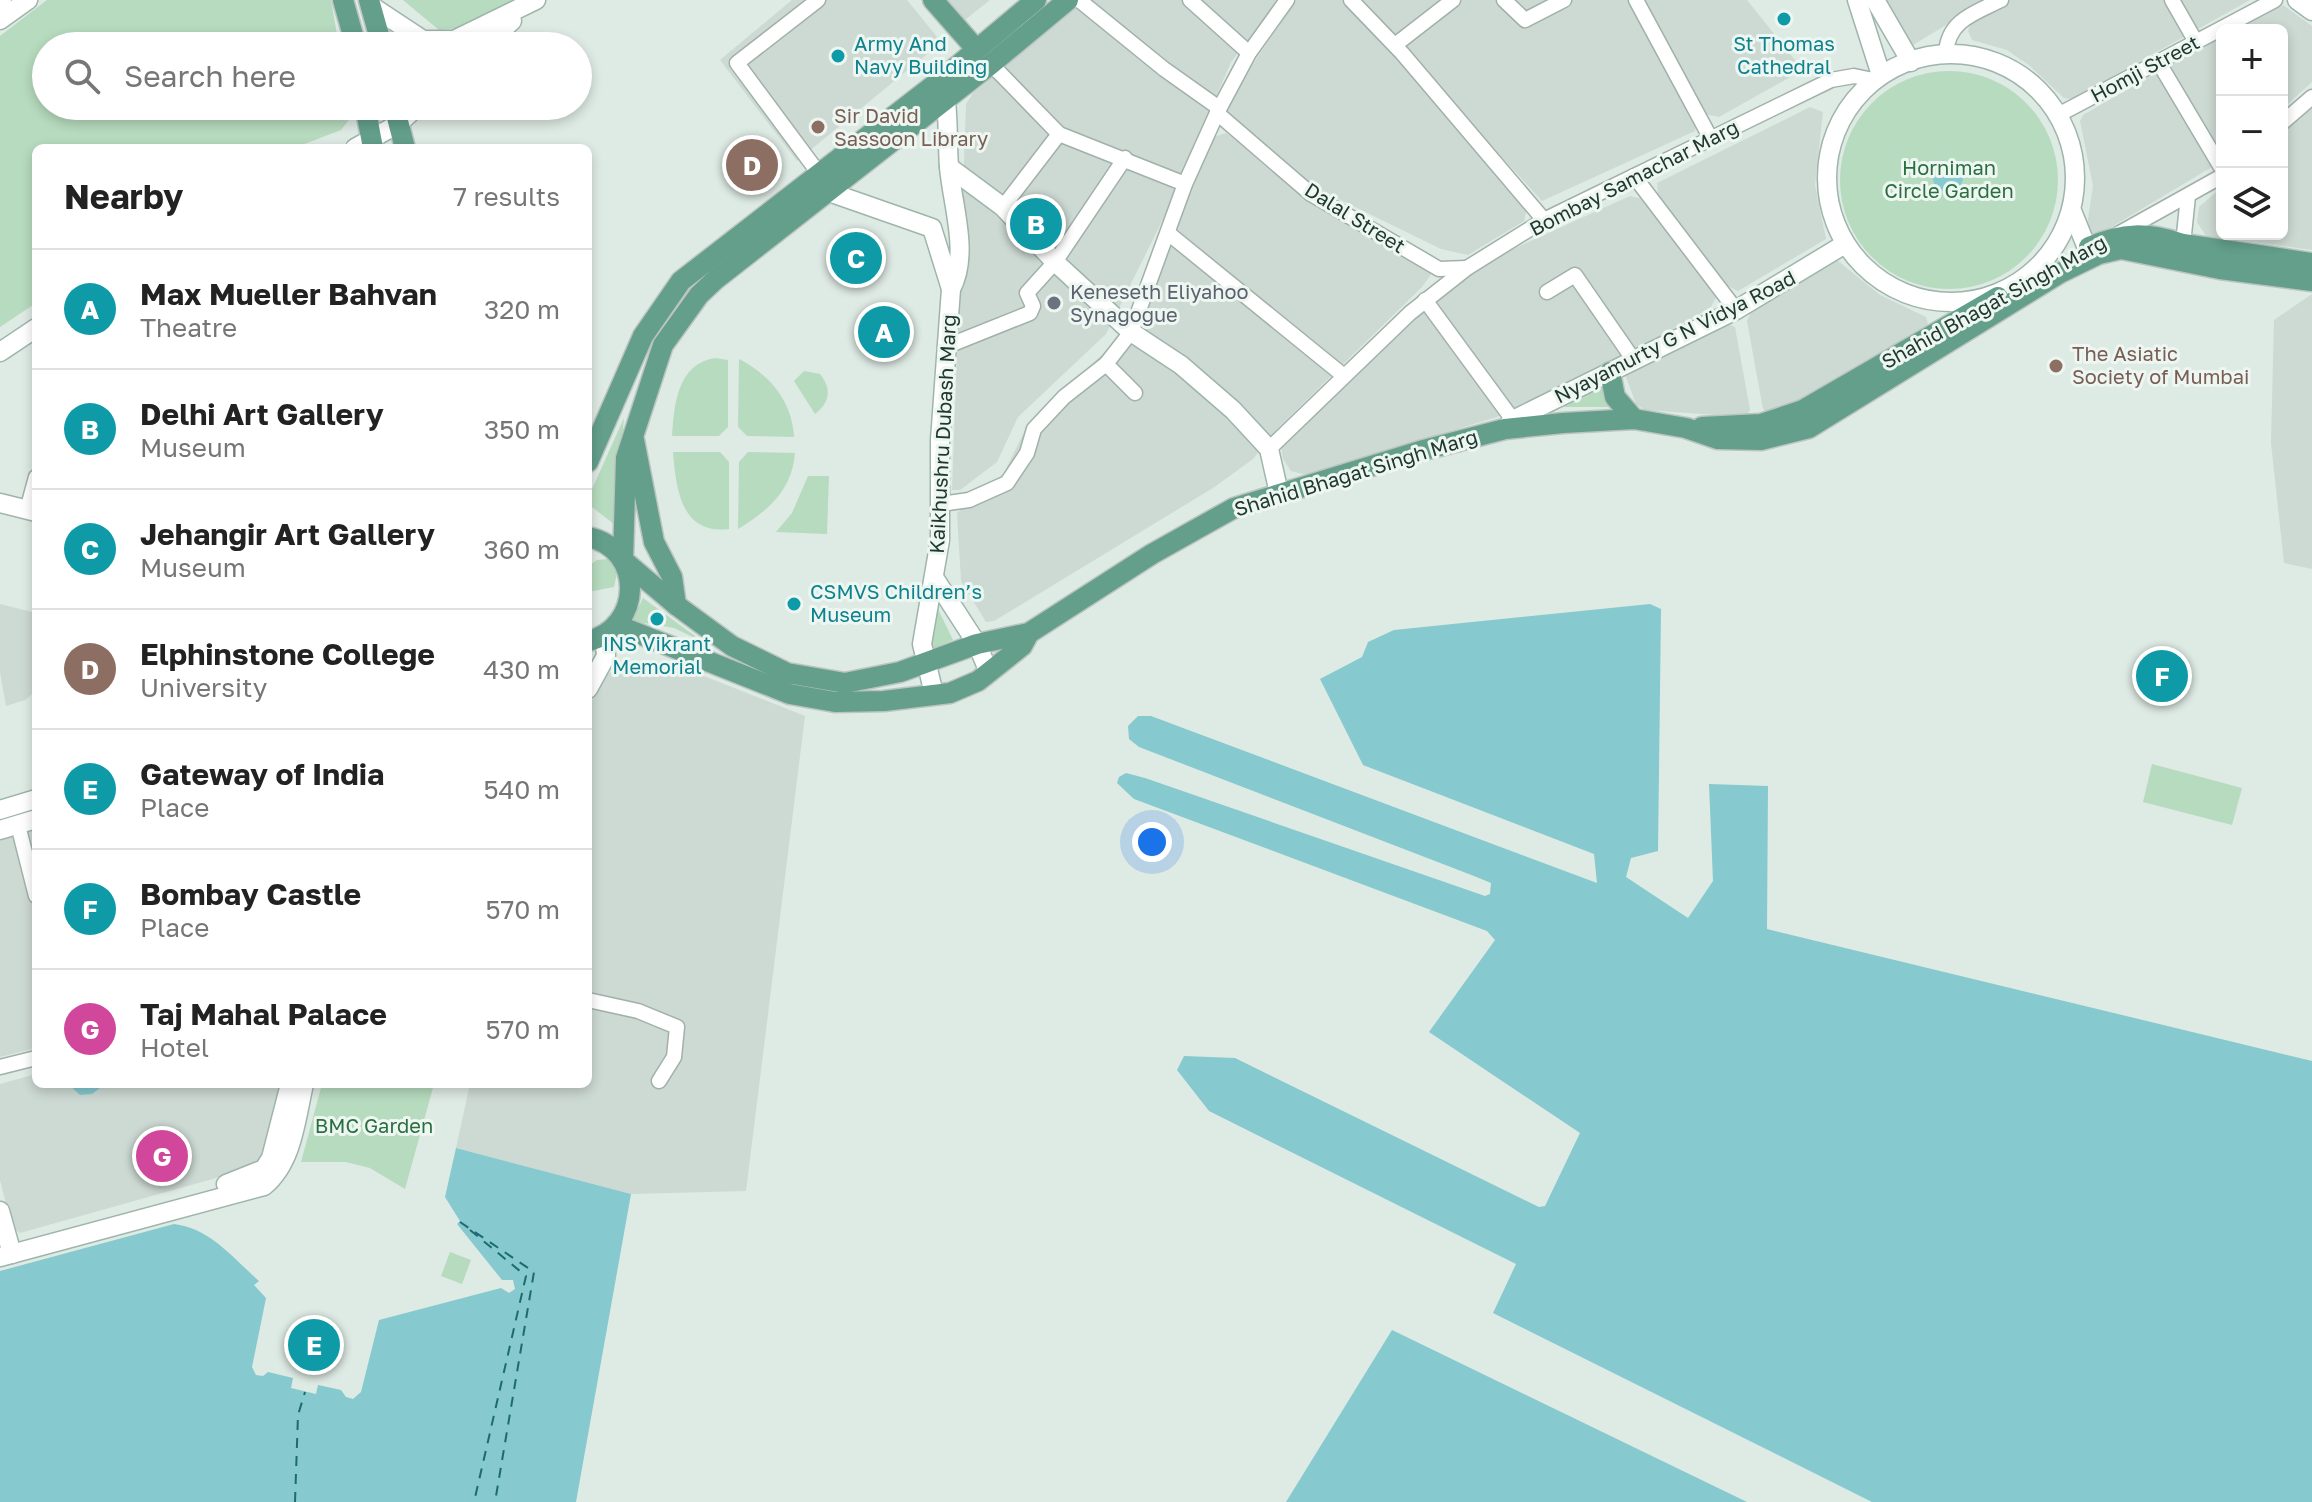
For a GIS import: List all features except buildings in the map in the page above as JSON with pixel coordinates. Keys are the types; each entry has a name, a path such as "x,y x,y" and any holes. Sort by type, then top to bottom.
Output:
{"main road":[{"path":"343,0 352,32"},
{"path":"933,0 976,49 997,60"},
{"path":"592,443 643,336 681,281 947,100 957,75 976,49 1036,0"},
{"path":"603,634 626,613 632,595 630,577 623,560 626,458 663,345 699,295 825,183 957,75 997,60 1068,0"},
{"path":"371,4 378,32"},
{"path":"365,120 366,144"},
{"path":"397,120 404,144"},
{"name":"Shahid Bhagat Singh Marg","path":"1761,432 1955,320 2103,244 2163,238 2183,244 2312,263"},
{"name":"Shahid Bhagat Singh Marg","path":"592,539 612,547 676,605 732,646 787,673 845,683 926,665 977,644 1029,633 1203,523 1234,508 1509,425 1634,419 1686,428 1761,432 1809,428 2103,244 2220,269 2312,281"},
{"path":"1610,372 1615,397 1634,419"},
{"path":"633,436 654,542 672,577 676,605"},
{"path":"603,634 721,666 790,694 835,702 906,699 950,693 968,686 1022,646 1029,633"},
{"path":"721,666 732,646"}],"street":[{"path":"0,20 28,0"},
{"path":"470,32 536,0"},
{"path":"500,32 536,0"},
{"path":"818,0 737,63 825,183 932,228 957,228"},
{"name":"Dalal Street","path":"1079,0 1218,110 1311,194 1439,269 1467,268"},
{"path":"1190,0 1249,53"},
{"path":"941,504 969,500 1007,483 1027,453 1034,429 1064,397 1106,364 1131,332 1185,184 1218,110 1249,53 1287,0"},
{"path":"1351,0 1395,45 1544,220"},
{"path":"1395,45 1453,0"},
{"path":"1504,0 1525,20 1564,0"},
{"path":"1636,0 1711,139"},
{"path":"1857,0 1877,77"},
{"path":"1875,0 1911,62"},
{"path":"1946,53 1950,33 1956,23 2001,0"},
{"path":"2172,0 2196,42"},
{"name":"Homji Street","path":"2058,115 2275,0"},
{"path":"2297,0 2312,11"},
{"path":"371,4 411,32"},
{"path":"1946,53 1998,63 2022,76 2058,115 2073,156 2076,178 2072,211 2059,241 2039,267 1977,301 1939,303 1902,293 1870,273 1850,239 1832,217 1826,187 1828,156 1836,127 1852,101 1877,77 1911,62 1946,53"},
{"path":"997,60 1059,134 1185,184"},
{"path":"2159,63 2221,168"},
{"name":"Bombay Samachar Marg","path":"1269,449 1425,300 1467,268 1544,220 1831,80 1854,76 1877,77"},
{"name":"Kaikhushru Dubash Marg","path":"934,694 922,644 935,579 941,504 940,440 945,347 951,289 958,275 947,100"},
{"path":"2288,118 2311,100"},
{"path":"368,144 391,120"},
{"path":"1003,207 1059,134"},
{"path":"945,347 1030,313 1033,306 1027,293 1055,262 1125,158"},
{"path":"949,167 1003,207 1055,262 1131,332 1204,383 1269,449 1279,493"},
{"path":"1634,176 1736,310"},
{"path":"2072,211 2103,244 2216,180"},
{"path":"2183,244 2188,196"},
{"name":"Kaikhushru Dubash Marg","path":"932,228 951,289"},
{"path":"1168,233 1344,376"},
{"name":"Nyayamurty G N Vidya Road","path":"1509,425 1633,359 1736,310 1850,239"},
{"path":"1547,292 1575,275 1633,359"},
{"path":"1425,300 1509,425"},
{"path":"1939,303 1945,313 1955,320 1979,323"},
{"path":"0,352 32,331"},
{"path":"1106,364 1135,393"},
{"path":"0,503 32,511"},
{"name":"Kaikhushru Dubash Marg","path":"935,579 977,644 988,670"},
{"path":"592,682 606,656 603,634"},
{"path":"0,810 32,800"},
{"path":"18,824 32,880"},
{"path":"592,1001 638,1011 677,1027 674,1057 659,1081"},
{"path":"0,1067 32,1059"},
{"path":"4,1251 244,1179 264,1169 271,1158 289,1088"},
{"path":"4,1251 264,1186 281,1168 287,1155 303,1088"},
{"path":"0,1211 4,1251"}],"shaded area":[{"path":"792,0 907,0 938,38 938,45 797,161 720,60"},
{"path":"943,0 990,0 961,23"},
{"path":"1085,0 1279,0 1231,62 1163,219 1106,334 1018,417 997,462 960,490 952,490 966,104 973,93"},
{"path":"1296,0 1344,0 1400,56 1527,208 1524,221 1468,255 1441,249 1300,180 1222,110"},
{"path":"1358,0 1629,0 1696,121 1695,131 1542,201"},
{"path":"1644,0 1747,0 1803,70 1719,117 1705,114"},
{"path":"1881,0 1987,0 1913,45"},
{"path":"2009,0 2250,0 2072,99 2064,98 2030,66 2007,50 1972,40 1968,31 1972,19"},
{"path":"2283,5 2312,26 2312,82 2288,104 2288,24 2243,24"},
{"path":"2216,38 2216,165 2098,235 2086,232 2093,186 2080,121 2083,115"},
{"path":"1810,107 1823,112 1815,185 1826,239 1738,291 1728,286 1658,194 1657,183"},
{"path":"2312,108 2312,250 2236,240 2288,240 2288,129"},
{"path":"1226,133 1319,204 1434,270 1422,287 1278,428 1253,459 1213,488 994,621 986,622 961,581 957,513 1004,473 1028,424 1143,316 1210,138"},
{"path":"2216,192 2216,237 2206,236 2197,222 2199,207"},
{"path":"1630,196 1643,199 1717,296 1710,308 1597,371 1497,417 1306,475 1291,471 1283,459 1281,445 1436,299 1502,254"},
{"path":"1837,260 1880,295 1926,317 1928,324 1774,417 1763,409 1747,321 1754,306"},
{"path":"2312,294 2312,569 2284,563 2271,443 2274,320"},
{"path":"1723,322 1735,327 1750,410 1746,417 1645,410 1636,404 1626,377 1632,366"},
{"path":"0,604 32,612 32,694 6,706 0,672"},
{"path":"640,661 681,667 805,716 746,1191 631,1194 456,1148 469,1088 592,1088 592,697 609,673"},
{"path":"32,824 32,1049 0,1057 0,835"},
{"path":"32,1075 32,1088 279,1088 268,1158 259,1166 20,1233 12,1227 0,1180 0,1084"}],"green space":[{"path":"47,0 331,0 337,32 32,32 32,120 349,120 341,130 304,144 32,144 32,306 0,327 0,36"},
{"path":"403,0 513,0 468,27 439,30"},
{"name":"Horniman Circle Garden","path":"1949,71 1991,79 2010,89 2026,103 2040,119 2050,138 2058,180 2050,222 2040,241 2026,257 2010,271 1991,281 1949,289 1907,281 1888,271 1872,257 1858,241 1848,222 1840,180 1848,138 1858,119 1872,103 1888,89 1907,79"},
{"path":"715,358 728,360 728,427 719,436 672,436 680,387 693,368"},
{"path":"739,359 760,373 777,390 789,412 794,437 747,436 738,427"},
{"path":"804,371 820,374 828,390 824,405 815,414 794,381"},
{"path":"1605,383 1613,407 1562,407"},
{"path":"624,418 614,524 592,507 592,489"},
{"path":"673,452 720,452 729,462 729,529 700,525 691,517 679,494"},
{"path":"748,452 795,453 784,489 759,515 738,529 739,462"},
{"path":"808,476 829,476 827,534 776,532 792,513"},
{"path":"608,559 617,573 614,587 592,591 592,563"},
{"path":"643,598 695,638 674,628 632,621"},
{"path":"936,605 953,640 929,650"},
{"path":"2152,764 2242,788 2232,825 2143,802"},
{"name":"BMC Garden","path":"321,1088 433,1088 405,1189 370,1168 346,1162 301,1162"},
{"path":"450,1252 471,1260 462,1284 441,1276"}],"water":[{"path":"1948,162 1954,163 1962,171 1962,183 1954,191 1948,192 1942,191 1934,183 1933,177 1934,171 1942,163"},
{"path":"1650,604 1661,609 1658,851 1631,858 1626,877 1688,918 1713,881 1709,784 1768,786 1767,929 2312,1061 2312,1502 1872,1502 1493,1313 1516,1264 1209,1111 1177,1070 1184,1056 1235,1058 1539,1207 1545,1206 1580,1133 1429,1032 1495,940 1487,931 1134,799 1117,783 1119,777 1126,773 1145,778 1485,896 1490,894 1491,883 1139,747 1129,739 1128,726 1138,716 1151,716 1597,883 1594,854 1363,765 1320,679 1362,657 1368,642 1394,630"},
{"path":"72,1088 100,1088 92,1094 80,1095"},
{"path":"456,1148 631,1194 576,1502 0,1502 0,1271 174,1224 187,1227 221,1246 259,1281 254,1285 266,1298 252,1367 256,1375 263,1376 268,1372 293,1378 291,1388 316,1394 318,1385 341,1390 346,1397 353,1399 361,1392 379,1320 501,1288 509,1293 515,1289 513,1280 502,1280 457,1224 460,1221 445,1197"},
{"path":"1392,1330 1747,1502 1286,1502"}],"ferry route":[{"path":"460,1222 534,1272 495,1502"},
{"path":"470,1230 526,1276 474,1502"},
{"path":"295,1502 298,1415 305,1392"}],"place":[{"name":"St Thomas Cathedral","path":"1784,19"},
{"name":"Army And Navy Building","path":"838,56"},
{"name":"Sir David Sassoon Library","path":"818,127"},
{"name":"Elphinstone College","path":"752,165"},
{"name":"Delhi Art Gallery","path":"1036,224"},
{"name":"Jehangir Art Gallery","path":"856,258"},
{"name":"Keneseth Eliyahoo Synagogue","path":"1054,303"},
{"name":"Max Mueller Bahvan","path":"884,332"},
{"name":"The Asiatic Society of Mumbai","path":"2056,366"},
{"name":"CSMVS Children’s Museum","path":"794,604"},
{"name":"INS Vikrant Memorial","path":"657,619"},
{"name":"Bombay Castle","path":"2162,676"},
{"name":"Taj Mahal Palace","path":"162,1156"},
{"name":"Gateway of India","path":"314,1345"}]}
